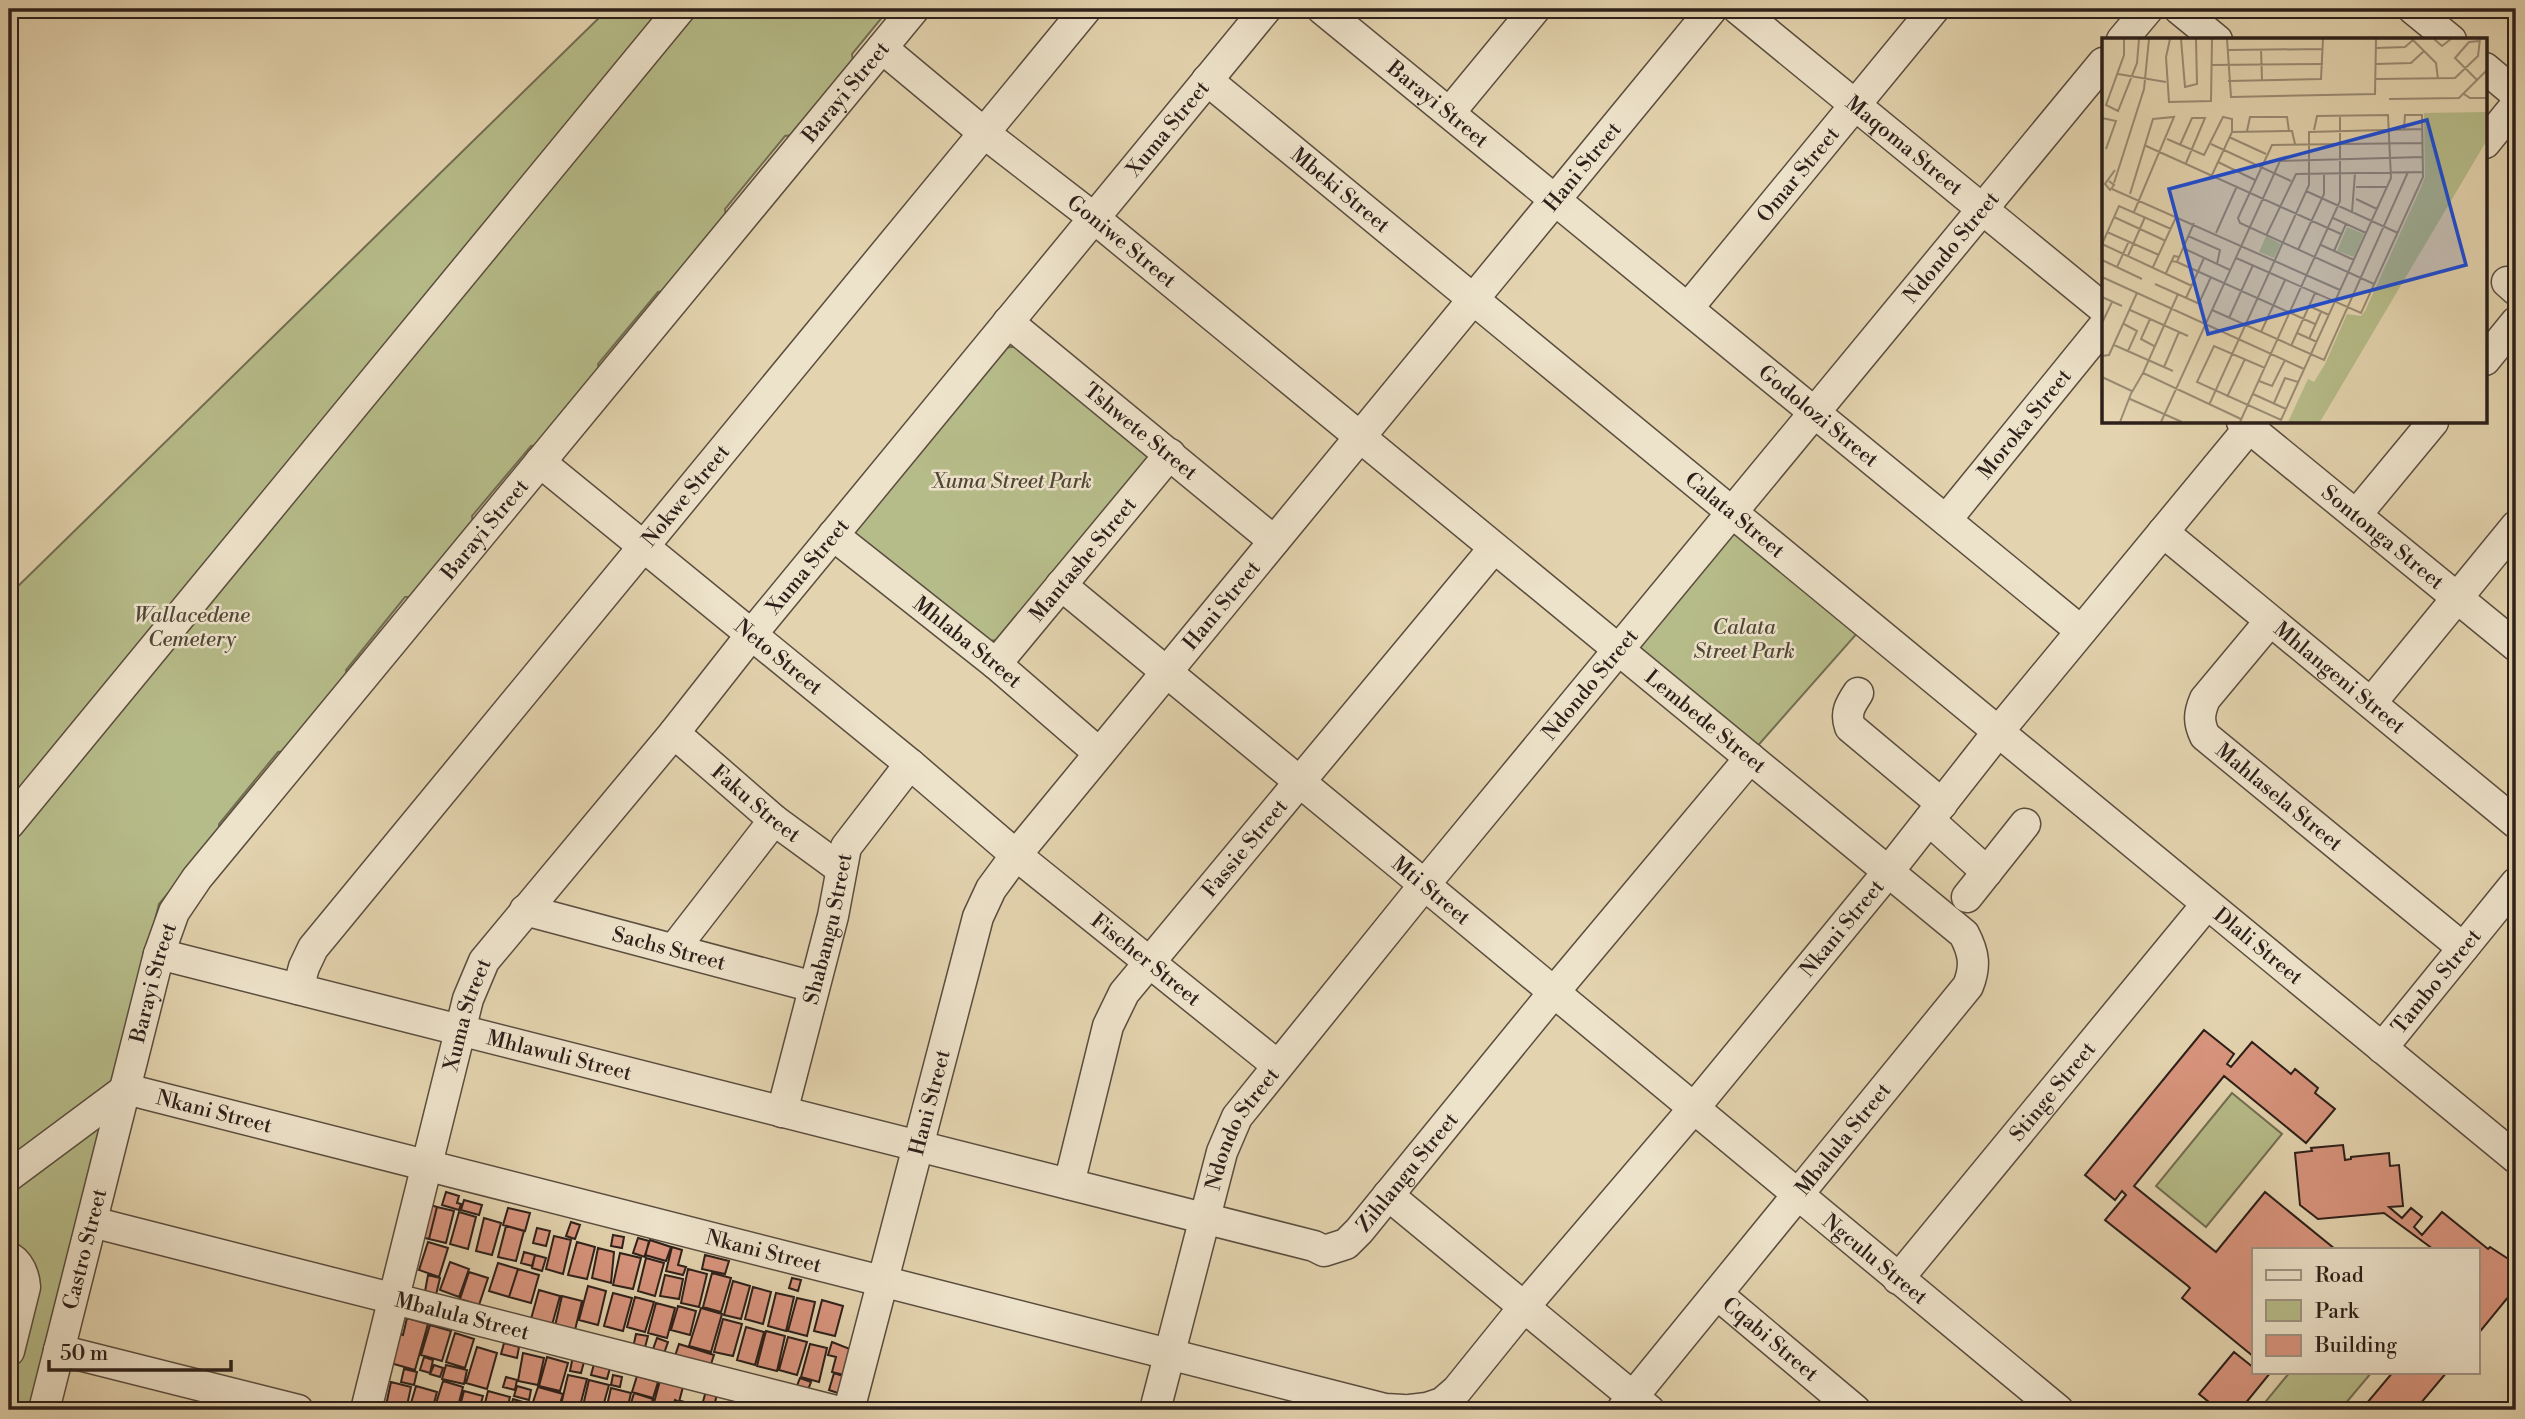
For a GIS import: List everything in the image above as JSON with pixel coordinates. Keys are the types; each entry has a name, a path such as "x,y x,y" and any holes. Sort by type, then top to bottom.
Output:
{"street":[{"path":"9,824 680,9"},
{"name":"Barayi Street","path":"126,1089 159,954 174,912 197,878 914,9"},
{"name":"Nokwe Street","path":"298,989 303,967 313,948 1086,9"},
{"name":"Xuma Street","path":"366,1410 468,999 484,961 1266,9"},
{"name":"Barayi Street","path":"1322,9 1555,199"},
{"path":"1450,113 1535,9"},
{"name":"Hani Street","path":"849,1410 978,917 991,889 1099,753 1712,9"},
{"name":"Maqoma Street","path":"1738,9 2102,307"},
{"name":"Omar Street","path":"1688,308 1934,9"},
{"path":"2124,38 2148,9"},
{"path":"2179,9 2215,38"},
{"path":"2413,9 2449,38"},
{"name":"Goniwe Street","path":"882,48 984,133 1094,218 1359,437"},
{"name":"Ndondo Street","path":"1156,1410 1204,1218 1229,1132 1237,1117 1425,884 2102,64"},
{"path":"2486,69 2516,94"},
{"name":"Mbeki Street","path":"1207,80 1473,299"},
{"path":"2486,142 2516,105"},
{"name":"Godolozi Street","path":"1555,199 2081,631"},
{"name":"Calata Street","path":"1473,299 1998,732"},
{"path":"2486,359 2516,321"},
{"name":"Tshwete Street","path":"1008,322 1274,541"},
{"name":"Moroka Street","path":"1946,520 2102,328"},
{"name":"Sontonga Street","path":"2249,424 2516,646"},
{"name":"Nkani Street","path":"1410,1410 1442,1403 1457,1390 1888,872 1998,732 2249,424"},
{"path":"2356,515 2431,424"},
{"name":"Lembede Street","path":"1359,437 1888,872"},
{"name":"Mantashe Street","path":"996,664 1170,454"},
{"name":"Neto Street","path":"540,462 910,764 1016,855"},
{"path":"2371,703 2516,526"},
{"name":"Mhlangeni Street","path":"2163,532 2516,822"},
{"name":"Mhlaba Street","path":"833,535 996,664 1099,753"},
{"name":"Fassie Street","path":"1069,1184 1108,1026 1124,993 1494,548"},
{"name":"Mti Street","path":"1061,585 1300,779 1694,1108"},
{"name":"Mahlasela Street","path":"2270,621 2205,699 2199,724 2205,736 2463,948"},
{"path":"1858,693 1849,706 1847,719 1850,727 1936,812 1987,872"},
{"name":"Dlali Street","path":"1998,732 2382,1048 2513,1167"},
{"name":"Faku Street","path":"674,733 774,820 841,869"},
{"name":"Zihlangu Street","path":"918,1146 1314,1246 1324,1251 1346,1244 1750,758"},
{"name":"Shabangu Street","path":"782,1112 833,916 846,847 910,764"},
{"path":"674,949 774,820"},
{"path":"1967,897 2025,824"},
{"name":"Fischer Street","path":"1016,855 1277,1065"},
{"name":"Mbalula Street","path":"1635,1406 1717,1294 1961,995 1973,974 1973,950 1964,934 1888,872"},
{"name":"Tambo Street","path":"2382,1048 2516,883"},
{"name":"Stinge Street","path":"1898,1279 2207,904"},
{"name":"Sachs Street","path":"525,909 814,987"},
{"name":"Mhlawuli Street","path":"159,954 918,1146"},
{"path":"9,1176 126,1089"},
{"name":"Nkani Street","path":"126,1089 1385,1409 1403,1410"},
{"name":"Castro Street","path":"44,1410 126,1089"},
{"name":"Ngculu Street","path":"1694,1108 2058,1410"},
{"path":"1388,1195 1524,1307 1635,1406"},
{"name":"Mbalula Street","path":"92,1222 832,1410"},
{"path":"9,1257 20,1268 25,1287 9,1346"},
{"name":"Cqabi Street","path":"1717,1294 1855,1410"},
{"path":"59,1350 230,1402 298,1410"}],"green space":[{"name":"Wallacedene Cemetery","path":"608,9 889,9 852,54 853,62 793,135 785,136 725,209 726,218 665,291 658,292 598,364 599,372 541,445 531,446 472,516 473,524 414,597 405,597 346,670 347,679 286,751 278,752 219,824 219,833 159,904 31,1410 9,1410 9,595"},
{"name":"Xuma Street Park","path":"1019,347 1145,449 1149,458 996,640 990,641 856,536 855,529 1003,348"},
{"name":"Calata Street Park","path":"1729,535 1741,535 1860,630 1754,750 1641,653 1640,647"},
{"path":"2232,1093 2282,1134 2206,1227 2156,1186"},
{"path":"2288,1374 2370,1374 2340,1410 2277,1410 2266,1401"}],"building":[{"path":"2204,1030 2234,1054 2227,1064 2231,1067 2252,1042 2291,1074 2295,1069 2318,1088 2315,1093 2335,1109 2306,1143 2224,1076 2134,1186 2216,1252 2265,1192 2334,1248 2252,1248 2252,1355 2182,1298 2190,1288 2188,1286 2105,1220 2126,1195 2122,1191 2115,1200 2085,1175"},
{"path":"2343,1145 2345,1160 2389,1153 2390,1166 2399,1165 2403,1206 2389,1207 2402,1218 2411,1208 2422,1217 2414,1227 2422,1235 2442,1212 2488,1249 2490,1247 2516,1264 2516,1293 2513,1291 2480,1332 2480,1248 2432,1248 2384,1213 2318,1219 2300,1205 2295,1153 2312,1151 2311,1148"},
{"path":"446,1192 459,1196 459,1210 442,1205"},
{"path":"464,1200 482,1205 479,1215 461,1210"},
{"path":"427,1204 437,1207 429,1239 418,1236"},
{"path":"437,1207 454,1211 446,1243 429,1239"},
{"path":"508,1208 530,1213 525,1231 503,1225"},
{"path":"459,1212 476,1217 468,1249 450,1244"},
{"path":"484,1218 501,1223 492,1255 476,1251"},
{"path":"571,1222 580,1225 575,1239 566,1236"},
{"path":"506,1226 524,1231 516,1261 498,1257"},
{"path":"537,1228 550,1231 546,1246 533,1243"},
{"path":"613,1235 624,1237 622,1248 611,1246"},
{"path":"554,1236 571,1240 563,1274 546,1269"},
{"path":"638,1238 649,1241 645,1257 633,1253"},
{"path":"650,1240 671,1247 666,1261 645,1255"},
{"path":"428,1242 448,1248 439,1277 419,1270"},
{"path":"577,1242 595,1247 587,1279 568,1275"},
{"path":"672,1247 682,1250 678,1265 686,1267 683,1275 666,1271"},
{"path":"598,1248 614,1252 611,1283 592,1278"},
{"path":"524,1252 535,1255 532,1266 521,1263"},
{"path":"620,1253 641,1258 633,1289 613,1285"},
{"path":"535,1255 546,1258 542,1271 532,1268"},
{"path":"705,1255 729,1261 725,1274 702,1269"},
{"path":"646,1258 664,1263 655,1296 638,1291"},
{"path":"450,1262 469,1269 459,1297 440,1290"},
{"path":"498,1263 518,1269 509,1297 489,1291"},
{"path":"518,1269 539,1275 531,1303 509,1297"},
{"path":"688,1269 707,1274 699,1307 681,1303"},
{"path":"469,1272 488,1278 479,1305 460,1299"},
{"path":"712,1273 731,1278 721,1312 703,1307"},
{"path":"428,1275 440,1278 435,1299 424,1297"},
{"path":"665,1275 683,1279 679,1299 660,1296"},
{"path":"792,1278 801,1280 798,1291 789,1288"},
{"path":"733,1281 750,1286 741,1319 724,1315"},
{"path":"588,1286 606,1291 598,1325 579,1320"},
{"path":"753,1287 771,1292 763,1324 745,1319"},
{"path":"539,1290 560,1296 552,1325 531,1319"},
{"path":"613,1293 632,1298 623,1331 604,1326"},
{"path":"776,1293 794,1297 786,1331 768,1326"},
{"path":"562,1296 582,1301 575,1330 555,1326"},
{"path":"635,1297 654,1302 645,1332 627,1327"},
{"path":"797,1298 815,1302 807,1336 788,1331"},
{"path":"822,1300 843,1306 835,1336 814,1331"},
{"path":"656,1303 675,1308 667,1338 648,1333"},
{"path":"678,1306 696,1311 690,1335 671,1330"},
{"path":"701,1308 722,1314 711,1352 689,1346"},
{"path":"407,1318 428,1324 415,1370 387,1362 395,1333 403,1335"},
{"path":"723,1319 742,1324 733,1356 714,1352"},
{"path":"430,1325 451,1331 442,1361 421,1355"},
{"path":"746,1327 764,1332 755,1365 737,1360"},
{"path":"766,1331 785,1336 777,1371 757,1366"},
{"path":"455,1333 474,1339 465,1368 446,1362"},
{"path":"636,1334 648,1336 644,1351 633,1348"},
{"path":"788,1337 807,1342 797,1375 779,1370"},
{"path":"657,1338 668,1342 663,1356 652,1352"},
{"path":"832,1342 855,1351 848,1376 832,1372 836,1357 828,1355"},
{"path":"504,1343 519,1347 517,1358 501,1354"},
{"path":"679,1344 714,1355 709,1370 674,1359"},
{"path":"810,1344 827,1348 819,1382 801,1377"},
{"path":"477,1347 497,1353 487,1389 466,1383"},
{"path":"2234,1352 2252,1366 2252,1374 2269,1374 2240,1410 2219,1410 2199,1394"},
{"path":"523,1353 544,1358 538,1385 518,1381"},
{"path":"573,1356 585,1358 581,1373 570,1371"},
{"path":"424,1357 433,1360 430,1373 420,1370"},
{"path":"547,1357 568,1363 560,1391 539,1386"},
{"path":"594,1364 610,1368 607,1379 591,1375"},
{"path":"434,1365 443,1368 440,1377 430,1374"},
{"path":"446,1365 467,1370 464,1384 442,1379"},
{"path":"404,1369 417,1372 414,1385 401,1382"},
{"path":"834,1373 846,1377 841,1394 829,1390"},
{"path":"2391,1374 2445,1374 2415,1410 2361,1410"},
{"path":"568,1375 587,1379 579,1410 560,1409"},
{"path":"613,1375 622,1377 620,1387 611,1385"},
{"path":"637,1376 658,1382 653,1398 632,1392"},
{"path":"506,1377 517,1380 515,1390 503,1387"},
{"path":"661,1377 684,1383 679,1402 675,1400 672,1410 652,1410"},
{"path":"800,1378 811,1382 806,1395 795,1391"},
{"path":"589,1380 609,1385 602,1410 582,1410"},
{"path":"443,1381 463,1387 457,1410 434,1410"},
{"path":"391,1382 411,1387 406,1410 385,1410"},
{"path":"416,1386 437,1392 432,1410 409,1410"},
{"path":"517,1386 531,1390 529,1400 514,1396"},
{"path":"538,1387 563,1394 558,1410 533,1402"},
{"path":"611,1388 631,1393 627,1410 606,1410"},
{"path":"464,1391 483,1396 479,1410 459,1410"},
{"path":"488,1391 510,1397 507,1409 485,1403"},
{"path":"706,1391 717,1393 714,1408 702,1405"},
{"path":"634,1393 653,1399 649,1410 629,1410"},
{"path":"513,1399 523,1402 521,1410 510,1410"},
{"path":"737,1399 766,1403 765,1410 735,1410"},
{"path":"681,1401 699,1406 698,1410 678,1410"}]}
